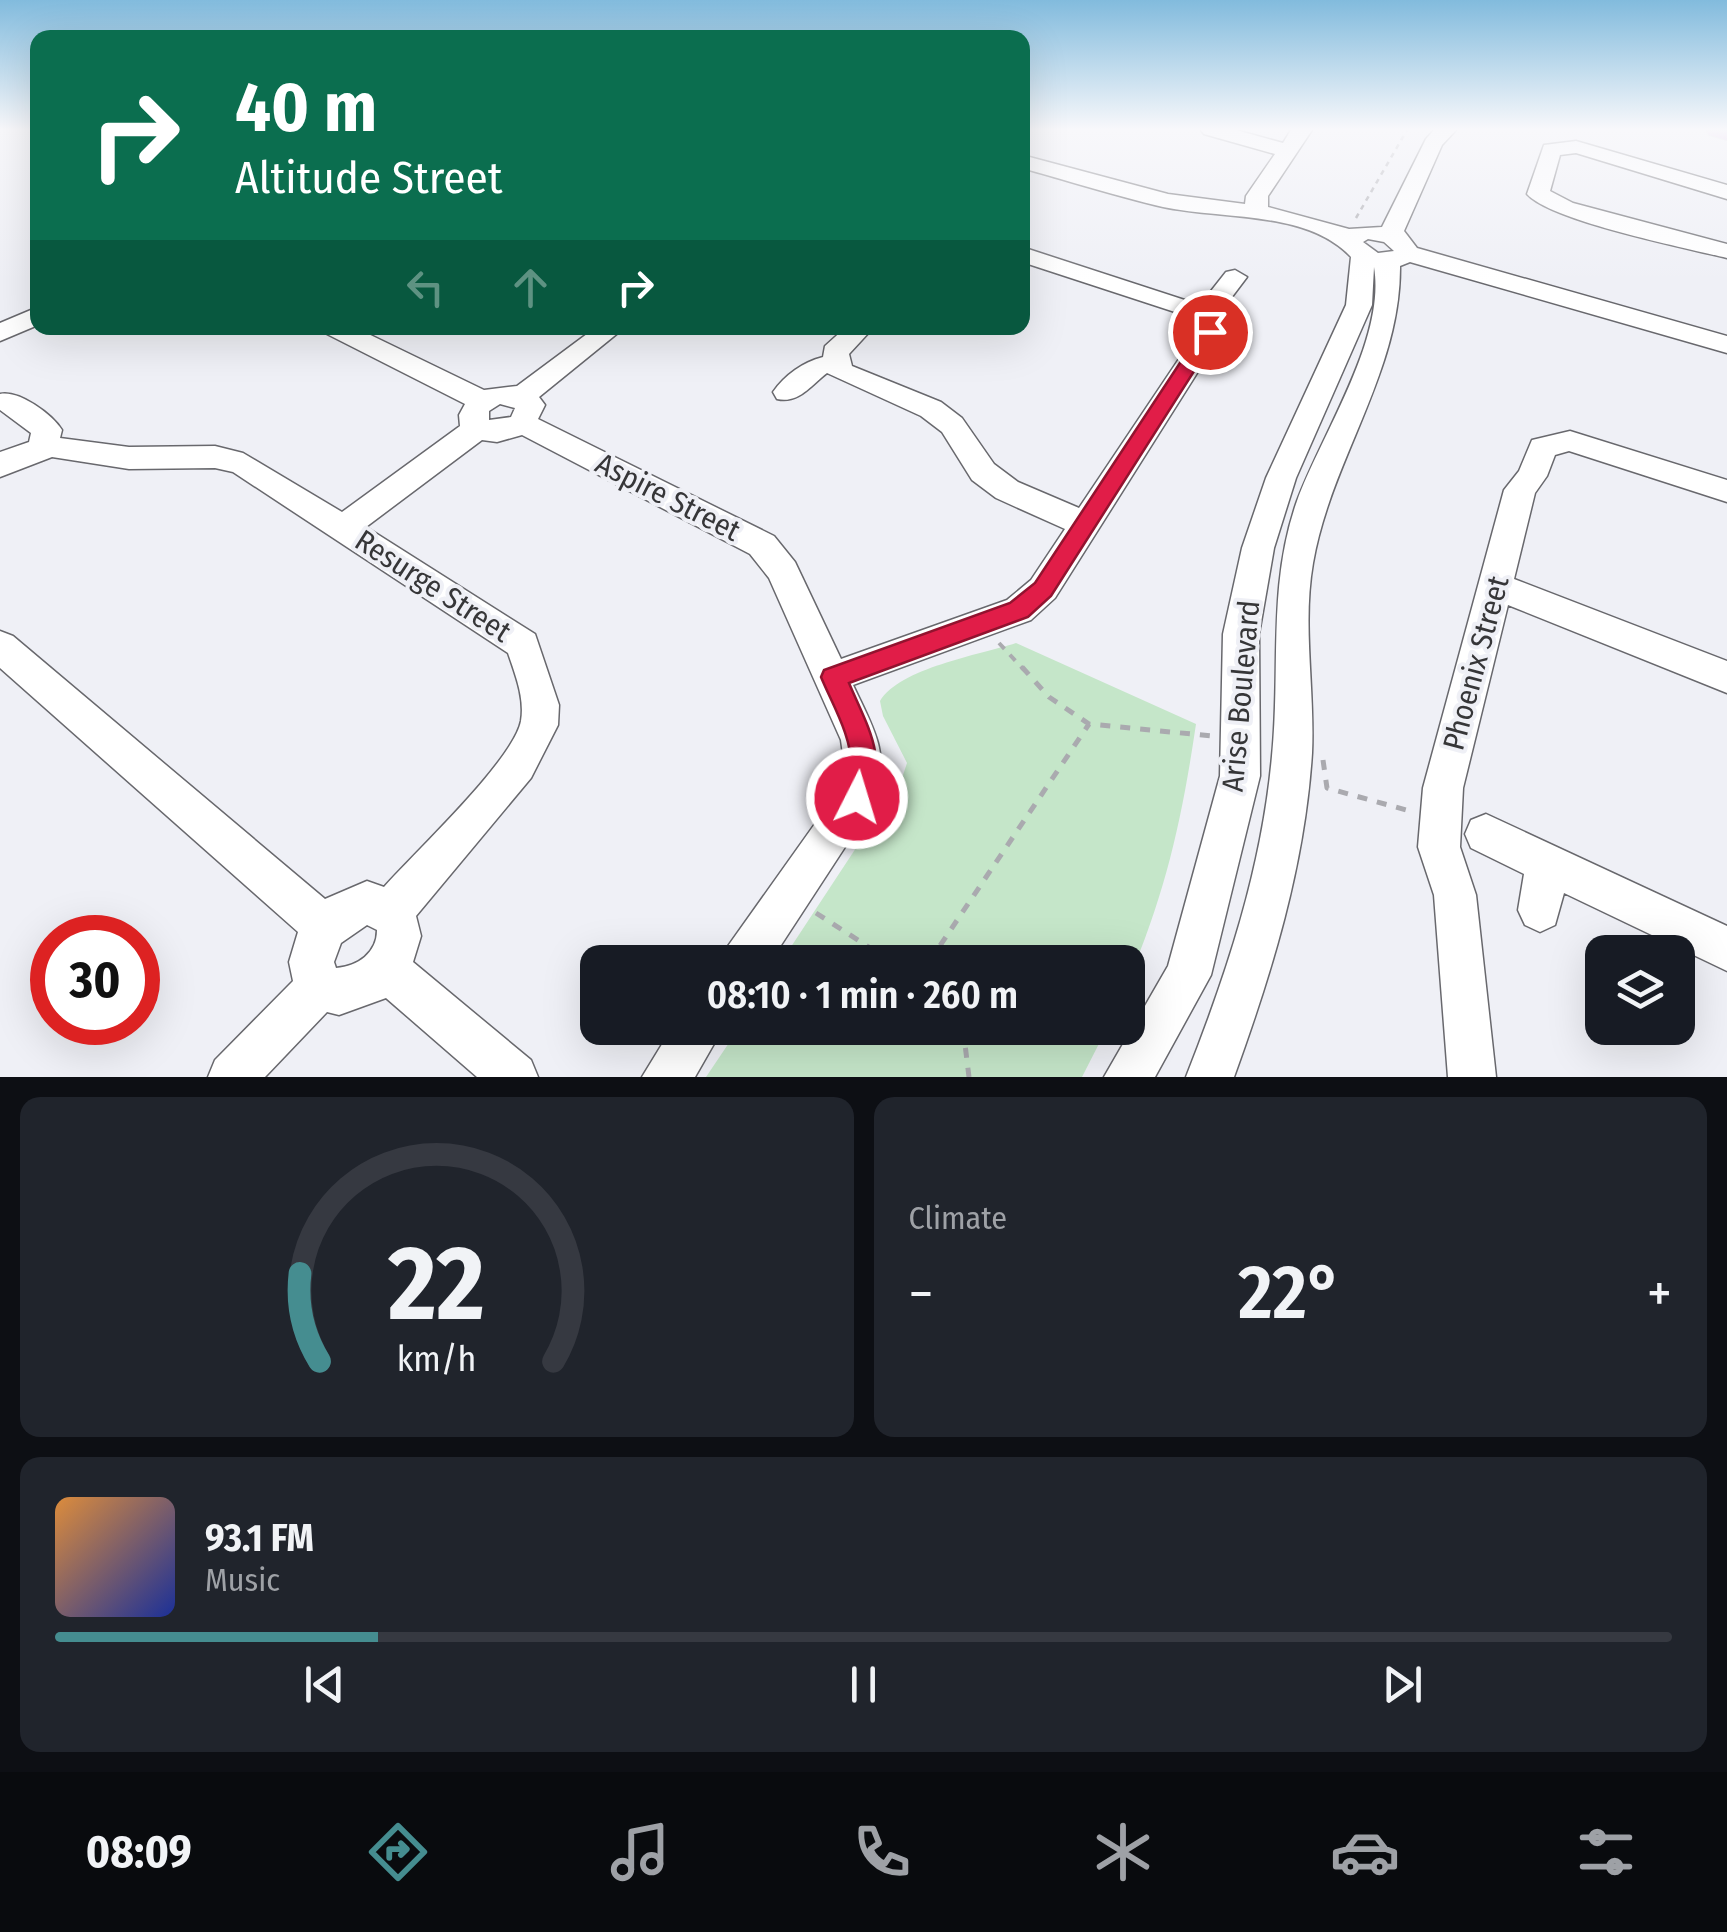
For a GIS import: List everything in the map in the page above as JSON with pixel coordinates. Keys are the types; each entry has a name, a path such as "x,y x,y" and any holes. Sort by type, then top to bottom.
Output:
{"street":[{"path":"1098,180 1167,201 1256,212 1727,344"},
{"path":"1256,212 1256,196 1267,180"},
{"path":"1378,246 1372,226 1396,180"},
{"name":"Arise Boulevard","path":"1128,1077 1188,975 1240,776 1241,634 1258,548 1281,478 1359,305 1378,246 1392,231 1415,180"},
{"path":"1542,180 1538,194 1565,208 1727,250"},
{"path":"1688,180 1727,192"},
{"name":"Arise Boulevard","path":"1210,1077 1242,994 1274,886 1293,750 1290,645 1296,563 1387,310 1378,246"},
{"path":"834,677 1019,610 1043,590 1210,332 1204,318 1187,308 1030,257"},
{"path":"1204,318 1235,276"},
{"path":"0,333 30,318"},
{"path":"348,335 481,415 500,432 603,335"},
{"path":"853,335 835,352 840,371 931,409 952,425 984,472 1007,490 1086,525"},
{"path":"787,392 816,368 835,362"},
{"path":"0,466 42,448 48,430 6,401"},
{"name":"Aspire Street","path":"522,410 762,545 783,571 834,677 860,740 865,769 857,798 756,945"},
{"path":"342,528 481,415"},
{"name":"Phoenix Street","path":"1472,1077 1456,895 1439,847 1443,788 1520,490 1532,476 1543,447 1570,440 1727,491"},
{"name":"Resurge Street","path":"42,448 64,448 96,456 203,456 243,464 522,644 537,686 539,726 521,761 391,910"},
{"path":"1496,586 1727,677"},
{"path":"0,646 324,926"},
{"path":"1486,834 1727,949"},
{"path":"1540,910 1547,863"},
{"path":"380,904 391,910 400,936 386,968 352,990 335,992 320,986 312,974 310,959 324,926 352,907 380,904"},
{"path":"386,968 514,1077"},
{"path":"232,1077 320,986"},
{"path":"666,1077 688,1045"}],"path":[{"path":"986,623 1001,645 1050,697 1089,724 1206,736 1240,735"},
{"path":"940,945 1089,724"},
{"path":"1293,750 1324,760 1327,788 1441,820"},
{"path":"790,896 866,945"},
{"path":"965,1045 968,1077"}],"green space":[{"path":"1016,643 1196,724 1171,855 1142,945 792,945 902,778 907,763 883,716 880,701 904,680"},
{"path":"728,1045 1098,1045 1082,1077 706,1077"}],"route":[{"path":"857,798 865,769 860,740 834,677 1019,610 1043,590 1210,332"}]}
